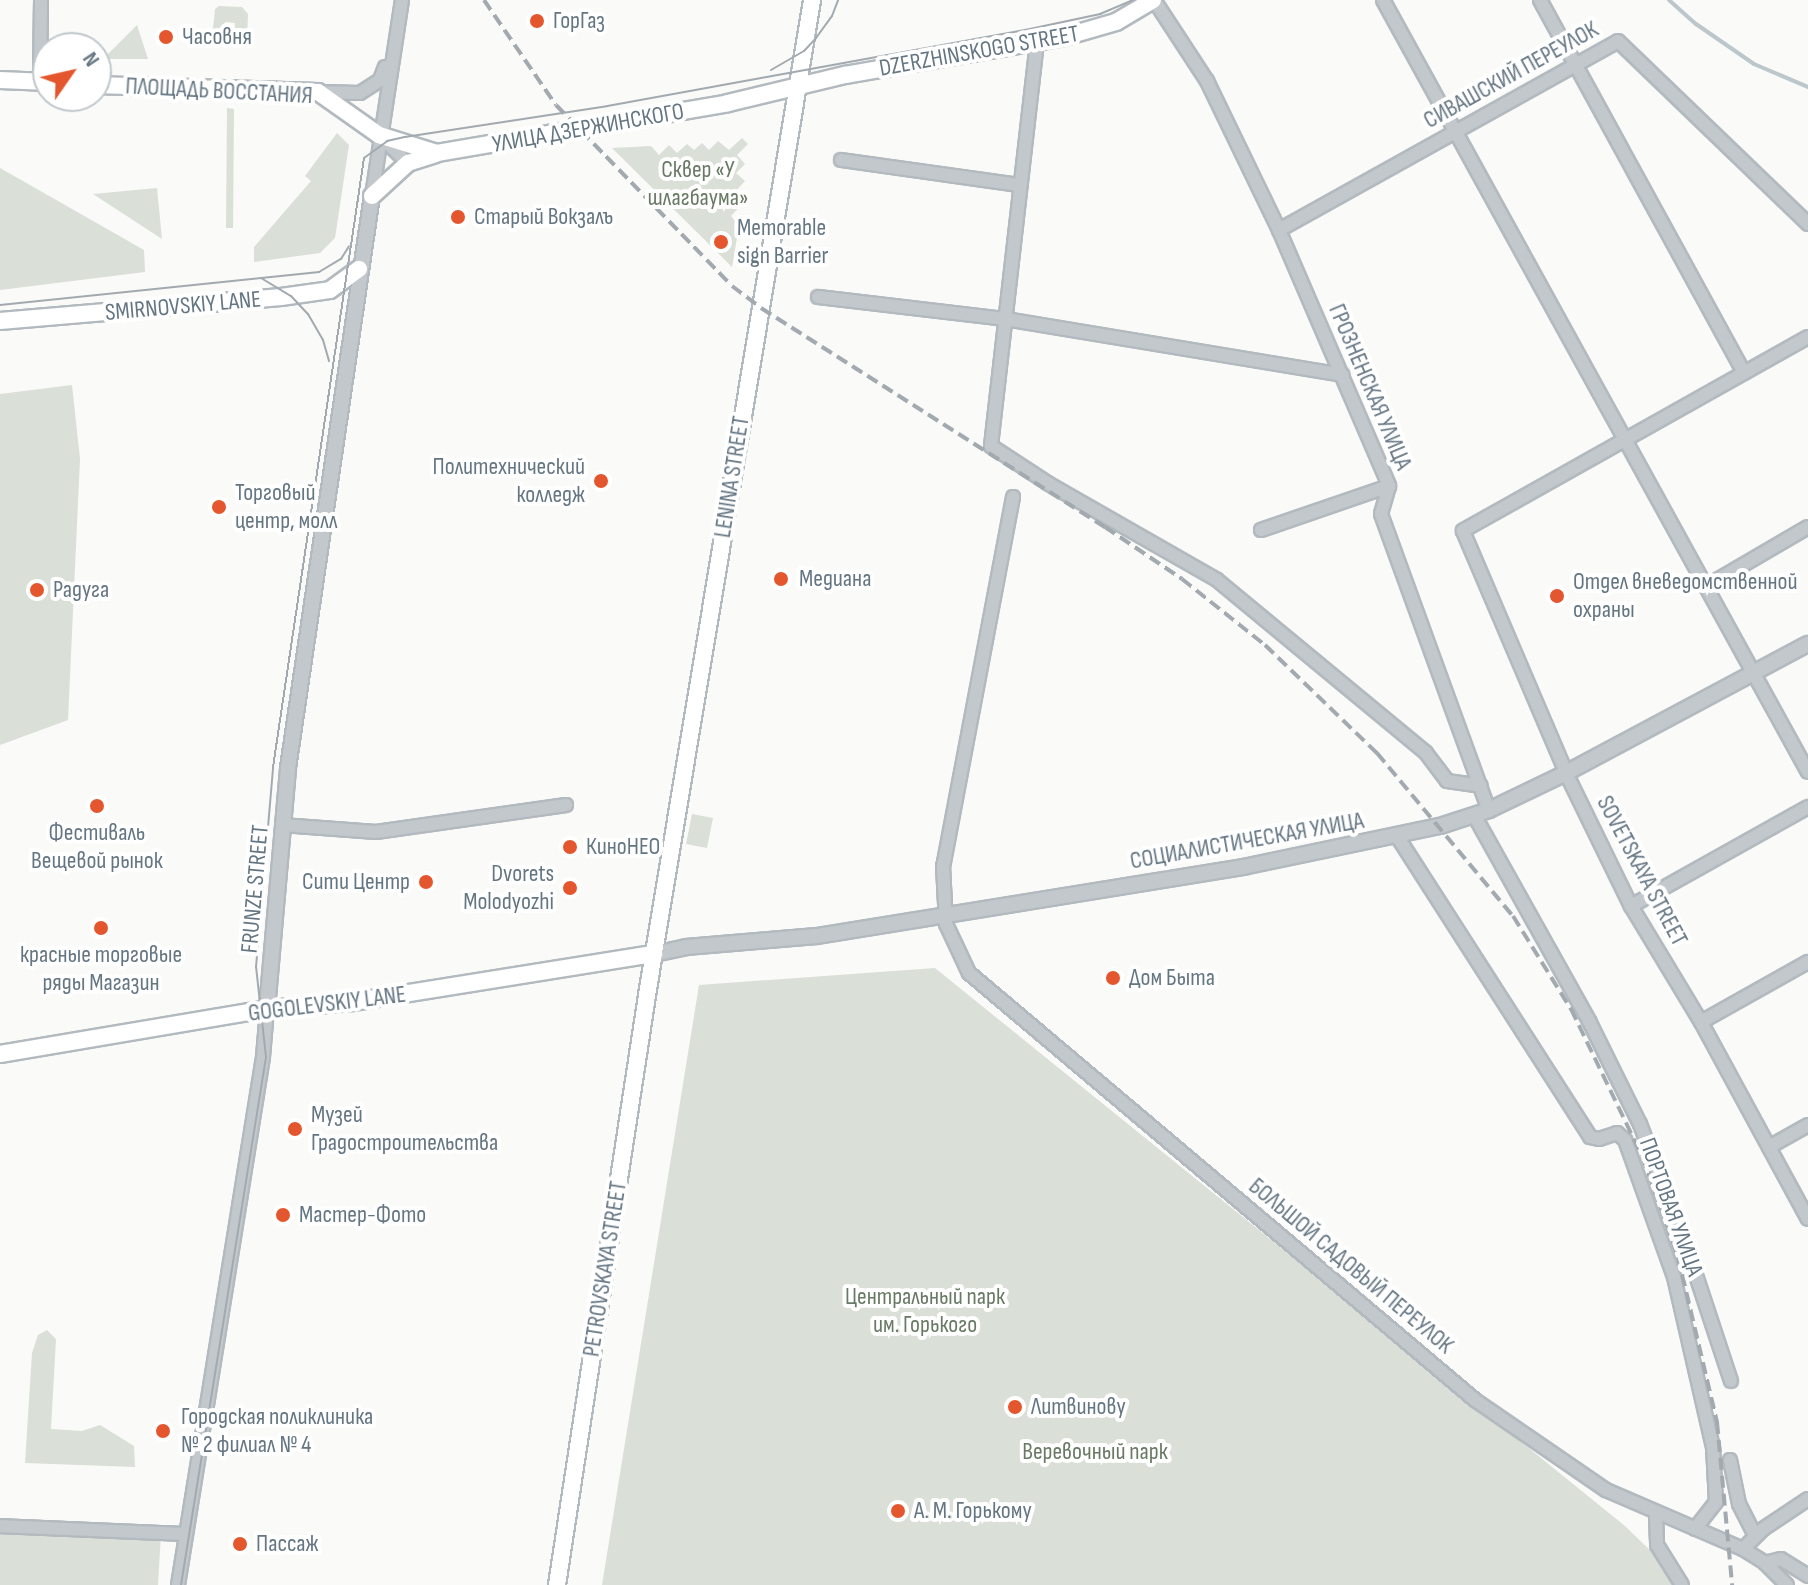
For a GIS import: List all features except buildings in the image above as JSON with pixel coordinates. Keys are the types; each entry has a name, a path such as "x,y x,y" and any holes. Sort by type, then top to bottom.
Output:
{"main road":[{"name":"LENINA STREET","path":"654,954 812,0"},
{"name":"DZERZHINSKOGO STREET","path":"799,88 950,55 1037,42 1116,22 1154,0"},
{"path":"0,80 32,81"},
{"name":"ПЛОЩАДЬ ВОССТАНИЯ","path":"112,86 318,92 379,135"},
{"name":"УЛИЦА ДЗЕРЖИНСКОГО","path":"379,135 437,153 799,88"},
{"path":"372,196 408,163 437,153"},
{"name":"SMIRNOVSKIY LANE","path":"0,321 330,290 359,269"},
{"name":"GOGOLEVSKIY LANE","path":"0,1054 267,1009 353,1002 654,954"},
{"name":"PETROVSKAYA STREET","path":"557,1585 654,954"}],"street":[{"path":"41,0 42,32"},
{"path":"372,196 402,0"},
{"name":"ГРОЗНЕНСКАЯ УЛИЦА","path":"1154,0 1207,81 1279,230 1389,486 1381,514 1489,810"},
{"path":"1383,0 1808,772"},
{"path":"1540,0 1744,373"},
{"name":"СИВАШСКИЙ ПЕРЕУЛОК","path":"1279,230 1618,41 1808,224"},
{"path":"1037,42 991,446 1049,484 1217,580 1426,753 1447,781 1481,786"},
{"path":"318,92 360,93 380,80 394,46"},
{"path":"379,135 408,163"},
{"path":"841,160 1020,185"},
{"name":"FRUNZE STREET","path":"178,1585 263,1057 282,825 359,269 372,196"},
{"path":"818,297 1005,319 1342,375"},
{"path":"1626,439 1744,373 1806,343"},
{"name":"SOVETSKAYA STREET","path":"1626,439 1463,531 1566,773 1631,906 1701,1022 1808,1219"},
{"path":"1261,530 1389,486"},
{"name":"БОЛЬШОЙ САДОВЫЙ ПЕРЕУЛОК","path":"1013,497 943,866 944,914 962,963 984,987 1475,1400 1569,1467 1656,1514 1743,1549 1765,1563 1787,1585"},
{"path":"1707,586 1808,527"},
{"name":"СОЦИАЛИСТИЧЕСКАЯ УЛИЦА","path":"654,954 686,947 817,936 1243,867 1397,836 1489,810 1566,773 1808,644"},
{"path":"282,825 366,832 566,805"},
{"path":"1631,906 1808,807"},
{"name":"ПОРТОВАЯ УЛИЦА","path":"1474,815 1589,1021 1640,1124 1687,1248 1731,1381"},
{"name":"ПОРТОВАЯ УЛИЦА","path":"1397,836 1590,1137 1599,1139 1617,1133 1625,1140 1674,1277 1713,1447 1716,1502 1695,1529"},
{"path":"1701,1022 1808,962"},
{"path":"1769,1147 1808,1125"},
{"path":"1730,1460 1739,1504 1755,1535"},
{"path":"1743,1549 1755,1535 1808,1499"},
{"path":"1656,1514 1657,1545 1682,1585"},
{"path":"0,1526 184,1534"},
{"path":"1765,1563 1781,1559 1808,1576"}],"green space":[{"path":"219,6 242,7 248,14 247,41 239,47 234,47 235,23 225,22 224,46 217,46 212,38 215,9"},
{"path":"137,25 148,59 112,59 112,50"},
{"path":"227,108 234,109 233,228 226,228"},
{"path":"337,133 349,145 335,238 320,253 254,262 254,247 311,181 305,176"},
{"name":"Сквер «У шлагбаума»","path":"742,138 748,144 737,155 745,164 736,173 745,181 732,195 742,204 731,216 739,226 732,267 612,148 651,146 659,155 669,145 677,153 687,144 694,150 702,143 709,150 718,141 729,150"},
{"path":"0,168 144,250 145,272 0,290"},
{"path":"157,188 162,239 93,194"},
{"name":"Радуга","path":"72,385 80,459 68,720 0,745 0,394"},
{"path":"692,814 713,818 707,848 686,844"},
{"name":"Центральный парк им. Горького","path":"935,968 1625,1526 1656,1556 1678,1585 602,1585 699,985"},
{"path":"47,1330 56,1339 51,1429 82,1431 100,1425 134,1446 135,1467 25,1463 32,1353 38,1335"},
{"path":"0,1526 161,1533 158,1585 0,1585"}],"waterway":[{"path":"1669,0 1696,24 1754,64 1808,87"}],"tram line":[{"path":"771,70 804,51 832,16 838,0"},
{"path":"181,1585 266,1057 256,967 273,767 364,158 387,141 405,137 607,106 1025,30 1100,14 1133,0"},
{"path":"0,305 319,272 341,259 349,246"},
{"path":"261,278 291,296 308,314 323,340 329,361"}],"railway":[{"path":"484,0 556,105 732,286 761,308 1105,527 1182,579 1265,645 1377,753 1513,916 1571,1009 1642,1156 1678,1257 1717,1422 1732,1585"}],"place":[{"name":"ГорГаз","path":"537,21"},
{"name":"Часовня","path":"166,37"},
{"name":"Старый Вокзалъ","path":"458,217"},
{"name":"Memorable sign Barrier","path":"721,242"},
{"name":"Политехнический колледж","path":"601,481"},
{"name":"Торговый центр, молл","path":"219,507"},
{"name":"Медиана","path":"781,579"},
{"name":"Радуга","path":"37,590"},
{"name":"Отдел вневедомственной охраны","path":"1557,596"},
{"name":"Фестиваль Вещевой рынок","path":"97,806"},
{"name":"КиноНЕО","path":"570,847"},
{"name":"Сити Центр","path":"426,882"},
{"name":"Dvorets Molodyozhi","path":"570,888"},
{"name":"красные торговые ряды Магазин","path":"101,928"},
{"name":"Дом Быта","path":"1113,978"},
{"name":"Музей Градостроительства","path":"295,1129"},
{"name":"Мастер-Фото","path":"283,1215"},
{"name":"Литвинову","path":"1015,1407"},
{"name":"Городская поликлиника № 2 филиал № 4","path":"163,1431"},
{"name":"А. М. Горькому","path":"898,1511"},
{"name":"Пассаж","path":"240,1544"}],"park label":[{"name":"Веревочный парк","path":"1095,1452"}]}
